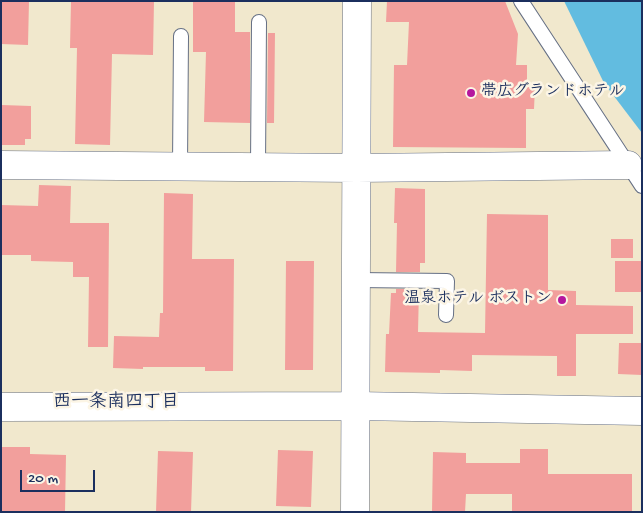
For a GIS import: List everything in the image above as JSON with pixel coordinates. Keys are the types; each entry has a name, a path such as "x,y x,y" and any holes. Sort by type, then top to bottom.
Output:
{"street":[{"path":"355,512 357,1"},
{"path":"1,165 357,168 635,175"},
{"path":"1,407 356,406 642,411"}],"lane":[{"path":"522,1 635,175"},
{"path":"258,167 259,22"},
{"path":"180,166 181,36"},
{"path":"357,280 446,281 446,315"}],"water":[{"path":"564,1 642,1 642,133 604,83"}],"building":[{"path":"1,1 29,1 28,45 1,44"},
{"path":"71,1 154,1 153,55 112,54 110,145 75,144 77,48 70,48"},
{"path":"193,1 235,1 235,32 250,32 250,123 204,122 206,52 193,52"},
{"path":"387,1 505,1 518,34 516,65 527,65 527,87 535,87 534,109 526,109 526,148 393,147 394,65 407,65 409,22 386,22"},
{"path":"268,33 275,33 274,123 267,123"},
{"path":"2,105 31,106 31,139 25,139 25,145 1,145"},
{"path":"39,185 71,186 70,223 109,223 108,347 88,347 89,277 73,277 73,262 31,261 31,255 1,255 1,205 38,206"},
{"path":"395,188 425,189 425,263 420,263 420,272 396,272 397,223 394,223"},
{"path":"164,193 193,194 192,259 234,259 233,371 205,371 205,367 113,368 114,336 159,337 160,313 163,313"},
{"path":"487,214 548,215 548,290 576,291 576,305 633,306 633,334 576,334 576,376 557,376 557,356 472,355 472,371 440,370 440,373 385,372 386,334 389,334 391,293 396,293 396,289 419,289 418,332 485,333"},
{"path":"611,239 633,239 633,258 611,258"},
{"path":"286,261 314,261 313,370 285,370"},
{"path":"615,261 642,261 642,292 615,292"},
{"path":"619,343 642,343 642,375 618,374"},
{"path":"1,447 30,447 30,454 66,455 65,512 1,512"},
{"path":"520,449 548,449 548,474 632,474 632,512 512,512 512,494 466,494 465,512 432,512 433,452 466,453 466,463 520,463"},
{"path":"278,450 313,451 311,507 276,506"},
{"path":"158,451 193,452 191,512 156,512"}],"place":[{"name":"帯広グランドホテル","path":"471,93"},
{"name":"温泉ホテル ボストン","path":"562,300"}],"district":[{"name":"西一条南四丁目","path":"116,403"}]}
